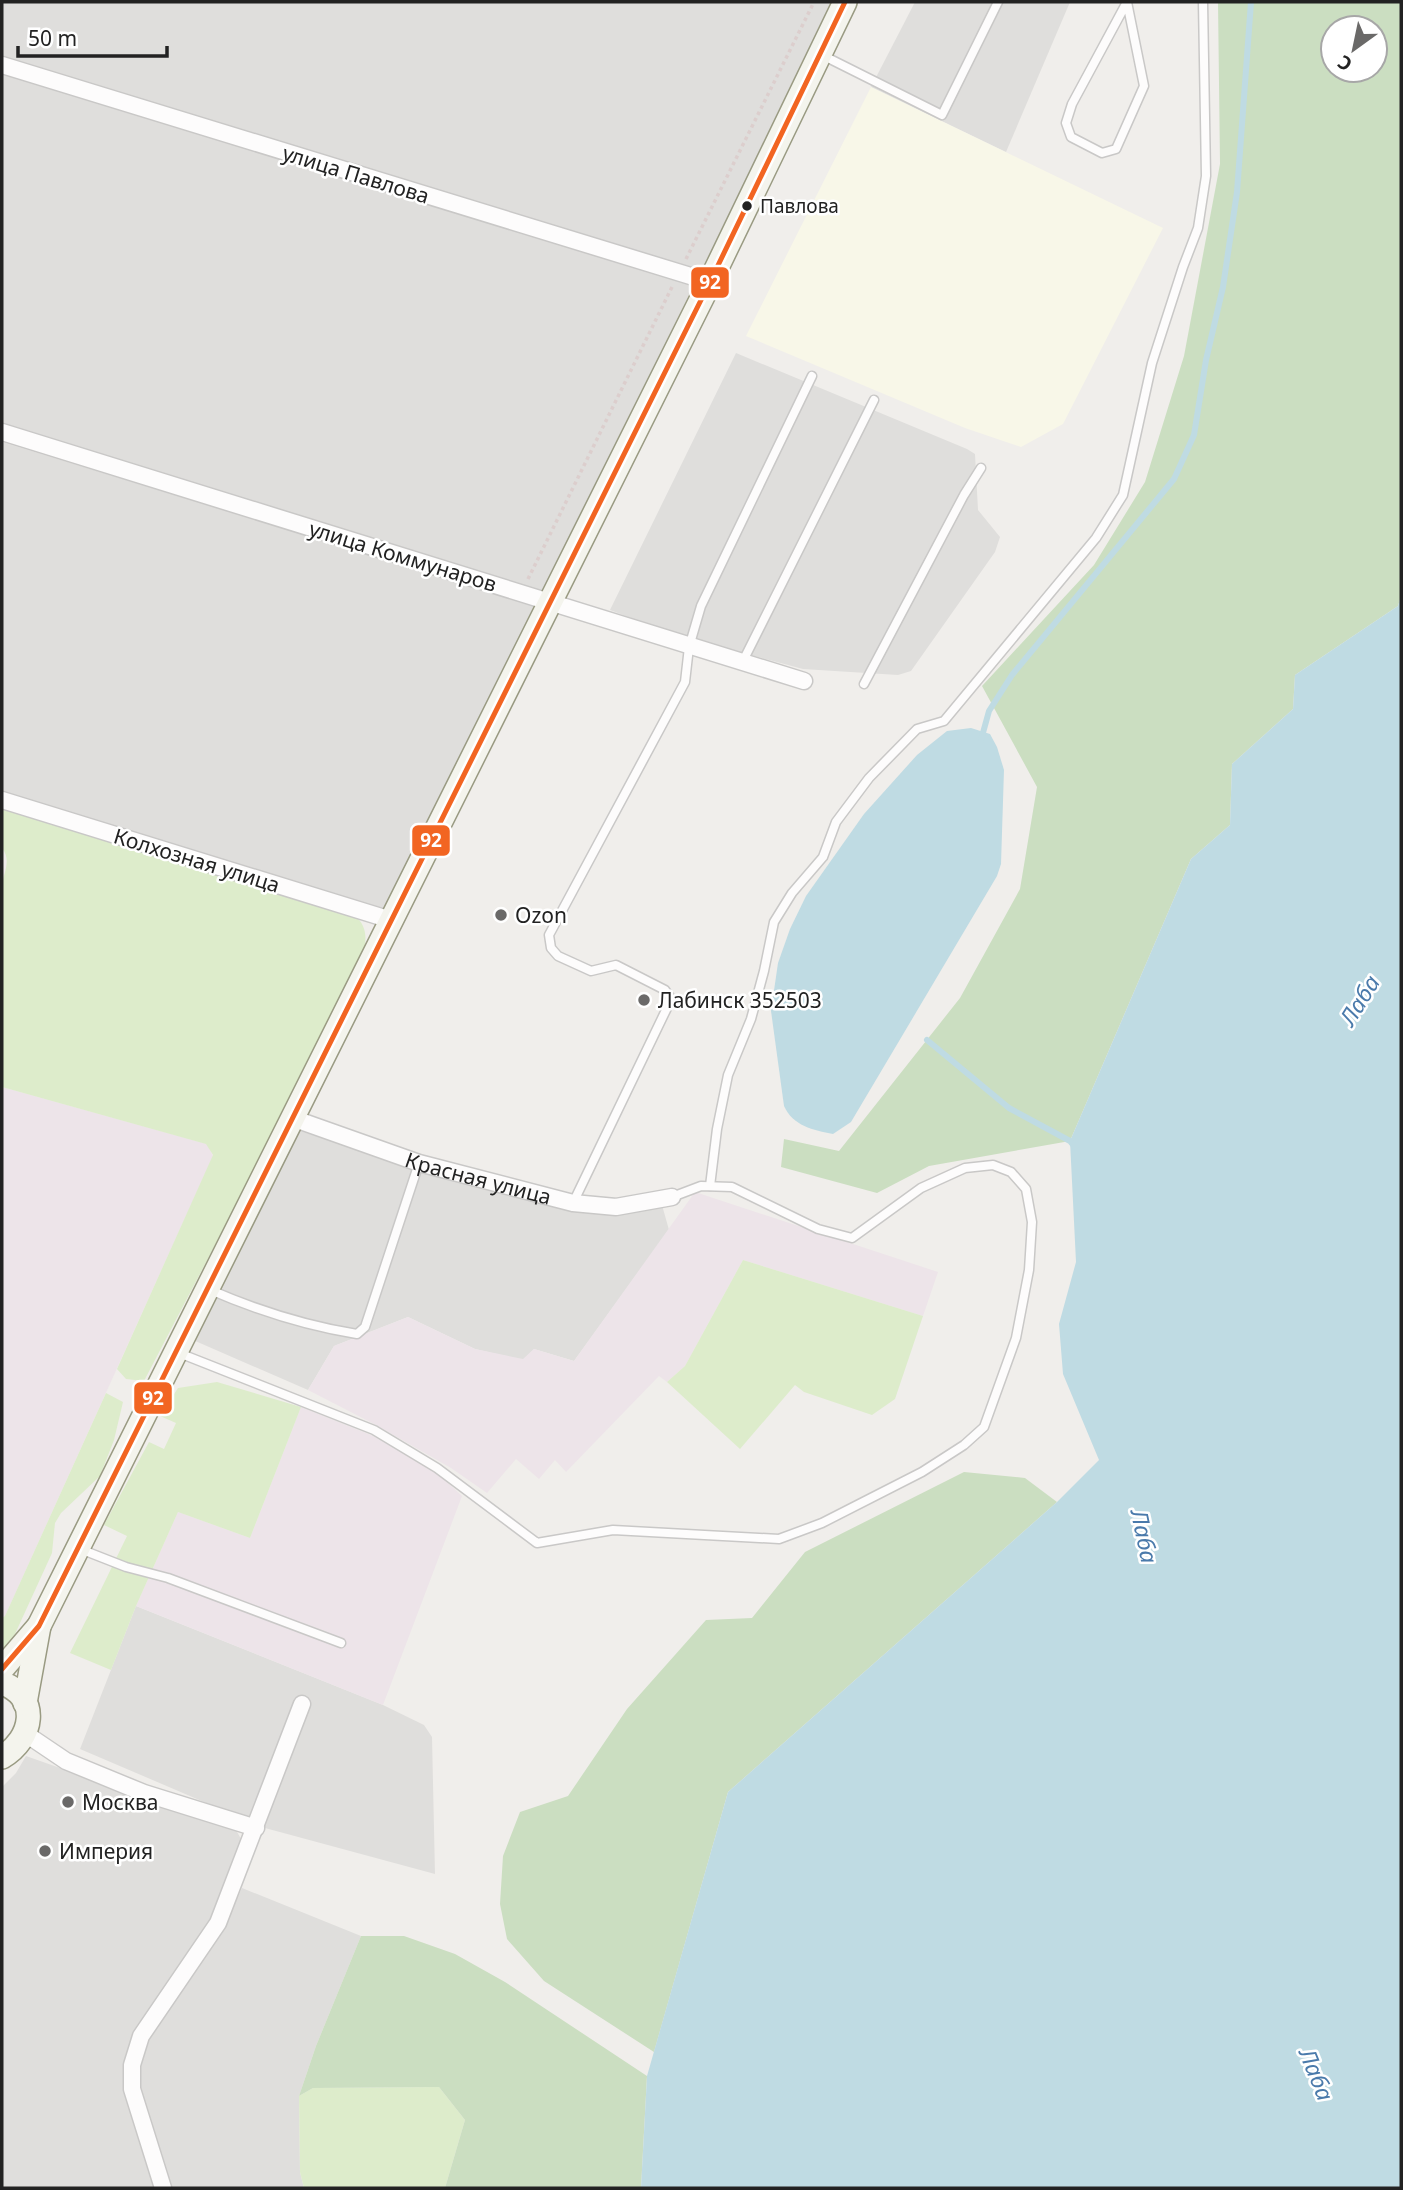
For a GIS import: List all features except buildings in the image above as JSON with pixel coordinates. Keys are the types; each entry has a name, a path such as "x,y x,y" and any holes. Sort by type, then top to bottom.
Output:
{"street":[{"path":"2,1669 39,1626 710,282 845,2"},
{"name":"улица Павлова","path":"2,65 710,282"},
{"name":"улица Коммунаров","path":"2,432 804,681"},
{"name":"Колхозная улица","path":"2,800 391,920"},
{"name":"Красная улица","path":"292,1118 419,1163 573,1203 616,1207 672,1198"},
{"path":"2,1757 14,1750 26,1734 29,1723 25,1703 39,1626"},
{"path":"2,1683 11,1686 25,1703"},
{"path":"163,2188 132,2089 132,2065 141,2036 218,1923 302,1704"},
{"path":"26,1734 66,1761 144,1793 256,1828"}],"lane":[{"path":"820,54 942,115 998,2"},
{"path":"1127,2 1144,86 1116,149 1102,153 1071,136 1066,124 1072,104 1127,2"},
{"path":"710,1186 729,1075 751,1019 775,922 792,893 823,857 836,822 869,778 917,729 944,721 1096,538 1123,495 1152,363 1198,228 1206,176 1203,2"},
{"path":"573,1203 670,997 665,990 616,965 592,971 558,956 551,948 549,935 685,682 689,647 701,606 812,376"},
{"path":"742,663 874,400"},
{"path":"864,684 981,468"},
{"path":"207,1288 233,1300 335,1331 357,1334 365,1327 419,1163"},
{"path":"175,1351 374,1430 437,1468 537,1544 613,1530 779,1539 822,1523 922,1472 964,1445 984,1427 1016,1338 1029,1270 1032,1222 1026,1189 1011,1172 993,1165 965,1168 921,1188 852,1238 818,1229 732,1187 701,1185 672,1198"},
{"path":"77,1548 126,1567 169,1578 341,1643"}],"path":[{"path":"521,593 814,2"}],"shaded area":[{"path":"2,2 831,2 701,272 2,57"},
{"path":"915,2 1070,2 1006,152 871,87"},
{"path":"2,74 696,284 544,594 2,423"},
{"path":"871,87 1163,228 1063,424 1021,447 965,428 746,336"},
{"path":"736,353 975,454 978,510 1000,537 995,552 911,671 898,675 803,669 679,636 610,610"},
{"path":"2,442 537,606 384,909 2,792"},
{"path":"2,1087 207,1144 213,1156 2,1618"},
{"path":"300,1131 404,1165 495,1188 662,1205 669,1230 574,1361 534,1349 523,1360 475,1349 408,1317 334,1346 308,1390 193,1340"},
{"path":"695,1192 938,1272 923,1316 743,1260 685,1366 667,1382 659,1376 566,1472 555,1460 539,1479 516,1459 487,1493 451,1468 308,1390 334,1346 408,1317 475,1349 523,1359 534,1349 574,1361"},
{"path":"301,1407 371,1435 435,1471 462,1496 383,1705 136,1606 178,1512 250,1538"},
{"path":"136,1606 383,1705 424,1725 432,1737 435,1874 265,1828 80,1749"},
{"path":"26,1756 236,1830 241,1839 228,1883 210,1926 133,2036 123,2065 125,2092 155,2188 2,2188 2,1787 16,1773"},
{"path":"242,1888 361,1936 316,2046 299,2096 300,2172 304,2188 169,2188 136,2087 137,2066 147,2037 224,1926"}],"green space":[{"path":"1218,2 1401,2 1401,596 1398,606 1295,675 1293,709 1232,764 1230,825 1191,859 1070,1141 929,1166 877,1193 781,1167 784,1139 839,1151 960,998 1020,889 1037,787 982,686 1094,565 1145,482 1184,356 1220,164"},
{"path":"2,804 354,915 360,921 365,934 358,971 144,1381 126,1379 117,1369 213,1155 206,1144 2,1087 2,883 7,861 2,848"},
{"path":"743,1260 923,1316 895,1399 872,1415 804,1392 795,1385 740,1449 667,1382 685,1366"},
{"path":"217,1382 301,1407 250,1538 178,1512 111,1670 70,1653 127,1536 104,1525 149,1442 164,1449 176,1423 160,1416 178,1388"},
{"path":"106,1393 123,1402 114,1440 100,1476 61,1513 55,1523 52,1553 15,1634 2,1649 2,1618"},
{"path":"964,1472 1025,1478 1057,1502 728,1792 654,2052 544,1981 507,1939 500,1904 503,1856 520,1812 568,1796 627,1709 706,1620 752,1618 805,1552"},
{"path":"361,1936 404,1936 455,1954 505,1982 647,2076 641,2188 445,2188 465,2120 439,2087 313,2088 299,2096 316,2046"},
{"path":"439,2087 465,2120 445,2188 304,2188 300,2172 299,2096 313,2088"}],"water":[{"name":"Лаба","path":"1401,596 1401,2188 641,2188 647,2076 728,1792 1057,1502 1099,1460 1063,1374 1059,1324 1076,1262 1070,1141 1191,859 1230,825 1232,764 1293,709 1295,675 1398,606"},
{"path":"971,728 990,734 1004,770 1001,864 997,876 851,1122 833,1134 804,1126 788,1113 784,1106 771,1011 778,963 790,929 806,896 864,814 917,755 947,731"}],"waterway":[{"path":"981,740 989,711 1012,675 1174,479 1194,435 1206,360 1223,287 1237,192 1251,2"},
{"path":"927,1040 1009,1108 1070,1141 1075,1147"}],"transit line":[{"name":"92","path":"2,1669 39,1626 710,282 845,2"}],"place":[{"name":"Павлова","path":"747,206"},
{"name":"Ozon","path":"501,915"},
{"name":"Лабинск 352503","path":"644,1000"},
{"name":"Москва","path":"68,1802"},
{"name":"Империя","path":"45,1851"}]}
